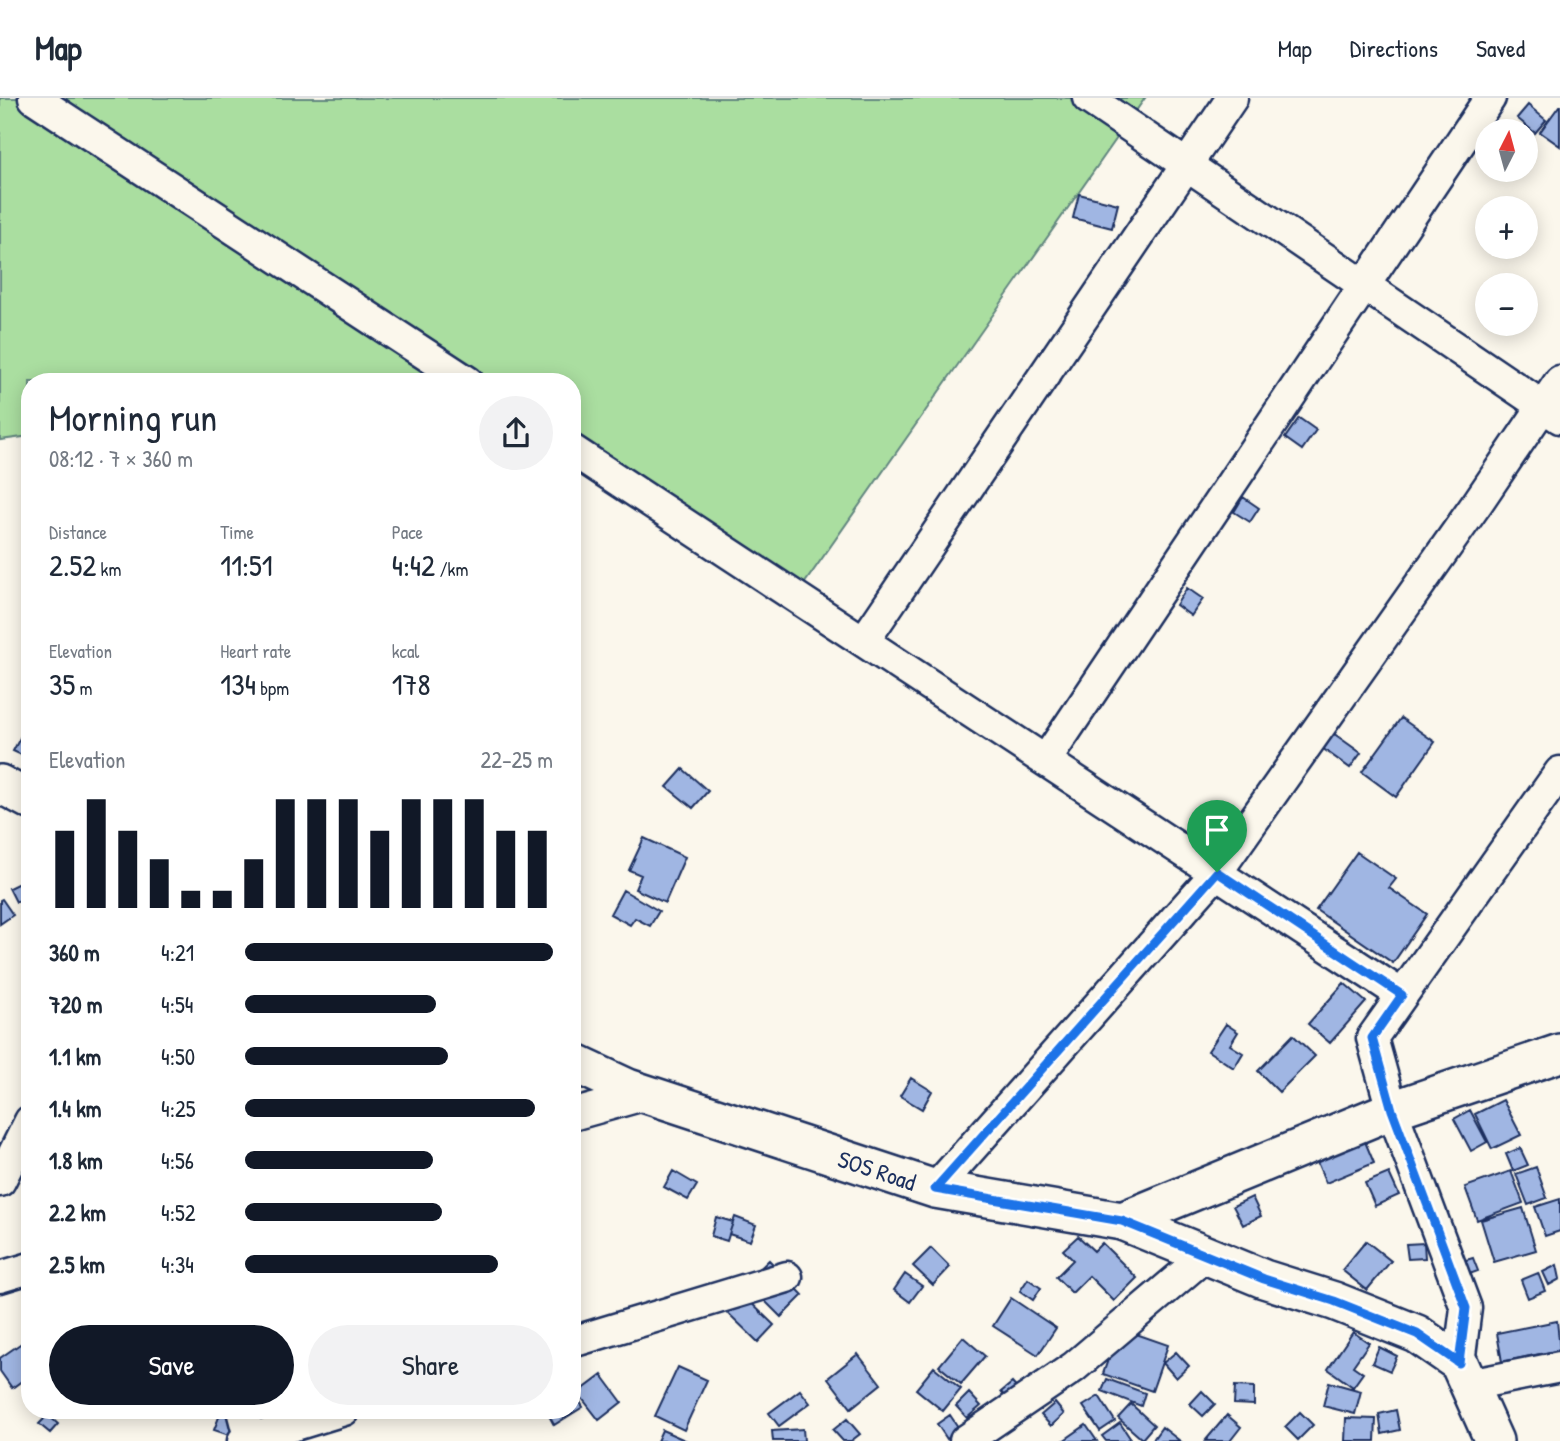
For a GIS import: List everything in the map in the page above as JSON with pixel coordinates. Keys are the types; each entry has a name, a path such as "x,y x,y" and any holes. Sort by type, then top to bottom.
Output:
{"street":[{"path":"34,98 454,373"},
{"path":"1088,98 1551,413"},
{"path":"864,641 1232,98"},
{"path":"1046,760 1490,98"},
{"path":"935,1189 1217,872 1478,502 1551,413 1560,381"},
{"path":"581,456 1402,995"},
{"path":"1494,1441 1464,1374 1466,1308 1392,1110 1372,1038 1560,772"},
{"path":"0,784 21,795"},
{"path":"1122,1221 1392,1110 1560,1053"},
{"name":"SOS Road","path":"581,1066 628,1088 935,1189 1122,1221 1417,1334 1464,1374"},
{"path":"581,1112 647,1094"},
{"path":"0,1181 21,1139"},
{"path":"965,1441 1074,1367 1206,1255"},
{"path":"0,1277 21,1271"},
{"path":"581,1339 787,1277"},
{"path":"1464,1374 1560,1367"},
{"path":"244,1419 248,1440 315,1419"}],"green space":[{"path":"0,98 1145,98 790,604 581,454 581,373 467,373 463,370 445,373 21,373 21,437 0,440"}],"building":[{"path":"1528,105 1546,120 1538,129 1538,119 1517,118"},
{"path":"1560,106 1560,146 1540,132"},
{"path":"1079,194 1118,204 1112,228 1073,218"},
{"path":"1299,418 1316,430 1302,450 1285,438"},
{"path":"1243,497 1259,508 1250,522 1234,512"},
{"path":"1187,588 1203,599 1191,616 1176,605"},
{"path":"1401,718 1435,742 1396,797 1362,772"},
{"path":"1333,733 1361,753 1350,768 1322,748"},
{"path":"21,736 21,755 13,751"},
{"path":"683,769 708,791 693,808 667,787"},
{"path":"644,838 685,857 665,903 635,889 641,875 629,870"},
{"path":"1357,852 1396,879 1389,888 1427,914 1393,963 1316,910"},
{"path":"21,882 21,900 16,902 9,888"},
{"path":"623,890 659,911 650,926 635,918 630,925 610,914"},
{"path":"2,899 13,915 0,924 0,900"},
{"path":"1344,983 1366,1002 1330,1043 1308,1024"},
{"path":"1226,1024 1238,1032 1230,1045 1243,1053 1234,1068 1208,1051"},
{"path":"1293,1035 1315,1056 1279,1092 1258,1071"},
{"path":"911,1078 932,1091 922,1109 900,1096"},
{"path":"1503,1100 1521,1135 1492,1149 1475,1114"},
{"path":"1470,1110 1487,1142 1471,1151 1454,1119"},
{"path":"1361,1132 1374,1163 1326,1183 1313,1153"},
{"path":"1520,1148 1528,1165 1513,1171 1506,1154"},
{"path":"1536,1167 1547,1198 1528,1205 1516,1174"},
{"path":"673,1171 697,1185 688,1200 664,1187"},
{"path":"1511,1171 1523,1203 1477,1220 1465,1187"},
{"path":"1389,1173 1399,1195 1375,1206 1365,1183"},
{"path":"1252,1197 1261,1216 1243,1225 1233,1206"},
{"path":"1560,1199 1560,1231 1545,1236 1535,1207"},
{"path":"1523,1208 1536,1250 1494,1262 1481,1220"},
{"path":"716,1217 733,1222 727,1241 711,1236"},
{"path":"735,1217 756,1225 750,1241 729,1234"},
{"path":"1078,1236 1094,1251 1102,1243 1137,1278 1114,1301 1089,1276 1072,1293 1056,1277 1073,1260 1063,1250"},
{"path":"1366,1241 1391,1261 1367,1290 1342,1270"},
{"path":"1424,1243 1425,1258 1408,1259 1406,1244"},
{"path":"931,1248 950,1267 933,1285 913,1266"},
{"path":"1473,1258 1478,1271 1464,1276 1459,1262"},
{"path":"769,1260 803,1295 781,1317 758,1294 741,1287"},
{"path":"1557,1265 1560,1279 1549,1285 1543,1272"},
{"path":"1538,1273 1545,1291 1528,1298 1521,1280"},
{"path":"905,1274 922,1286 910,1302 894,1290"},
{"path":"1028,1279 1041,1288 1033,1300 1020,1291"},
{"path":"744,1296 774,1325 758,1342 728,1313"},
{"path":"1011,1298 1056,1328 1038,1355 993,1326"},
{"path":"1557,1321 1560,1350 1502,1362 1497,1333"},
{"path":"1119,1328 1168,1345 1152,1391 1103,1374"},
{"path":"1353,1332 1369,1343 1353,1366 1363,1373 1353,1387 1328,1369"},
{"path":"963,1337 985,1356 961,1384 939,1366"},
{"path":"21,1343 21,1382 12,1388 0,1371 0,1358"},
{"path":"1379,1347 1397,1356 1390,1371 1372,1363"},
{"path":"1176,1352 1189,1366 1176,1378 1163,1363"},
{"path":"858,1354 881,1384 851,1408 828,1378"},
{"path":"678,1367 707,1380 684,1430 655,1416"},
{"path":"934,1367 961,1389 943,1411 916,1389"},
{"path":"602,1375 622,1402 599,1420 581,1397 581,1391"},
{"path":"1107,1379 1145,1393 1141,1406 1102,1391"},
{"path":"1329,1382 1361,1391 1355,1414 1323,1406"},
{"path":"1012,1383 1021,1393 1010,1403 1001,1392"},
{"path":"1235,1386 1254,1387 1254,1405 1234,1404"},
{"path":"800,1390 810,1403 779,1426 769,1413"},
{"path":"1202,1391 1215,1404 1203,1416 1190,1404"},
{"path":"969,1393 981,1406 967,1418 956,1406"},
{"path":"1099,1396 1115,1421 1100,1431 1083,1406"},
{"path":"1055,1403 1064,1414 1051,1426 1041,1415"},
{"path":"1131,1404 1154,1425 1142,1439 1118,1418"},
{"path":"1396,1410 1400,1430 1382,1434 1379,1414"},
{"path":"1300,1412 1313,1425 1298,1440 1285,1427"},
{"path":"950,1415 960,1430 947,1439 937,1424"},
{"path":"1227,1415 1241,1427 1230,1441 1205,1441"},
{"path":"1346,1418 1376,1419 1375,1441 1345,1441"},
{"path":"44,1419 52,1419 58,1424 50,1433 39,1424"},
{"path":"218,1419 239,1419 232,1436 214,1430"},
{"path":"551,1419 564,1419 554,1425"},
{"path":"847,1419 860,1434 851,1441 843,1441 833,1430"},
{"path":"1120,1423 1130,1438 1126,1441 1106,1441 1102,1436"},
{"path":"1086,1425 1097,1441 1063,1441"},
{"path":"1162,1427 1180,1441 1152,1441"},
{"path":"803,1429 804,1441 773,1441 772,1431"},
{"path":"662,1430 687,1441 657,1441"}],"route":[{"path":"1217,872 1402,995 1372,1038 1392,1110 1466,1308 1459,1363 1417,1334 1334,1301 1264,1279 1122,1221 935,1189 1217,872"}]}
